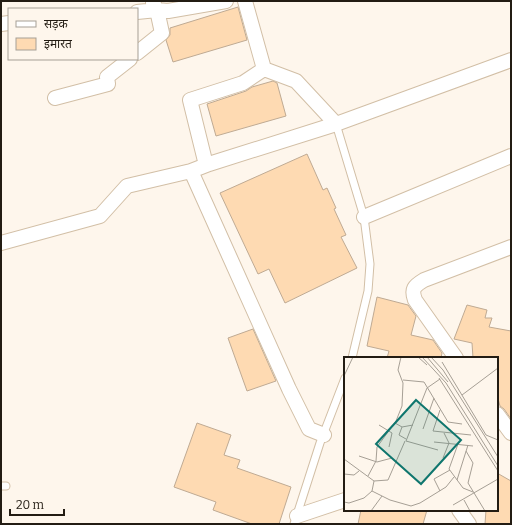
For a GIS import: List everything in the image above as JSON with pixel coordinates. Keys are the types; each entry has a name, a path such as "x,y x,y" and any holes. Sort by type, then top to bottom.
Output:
{"street":[{"path":"138,12 155,6 168,11 226,1"},
{"path":"245,1 264,69"},
{"path":"138,52 162,33 155,6"},
{"path":"55,98 108,84 107,78 129,60"},
{"path":"1,243 100,216 127,186 191,171 336,124 511,60"},
{"path":"264,69 296,80 336,124"},
{"path":"206,165 190,100 243,83 264,69"},
{"path":"364,217 511,156"},
{"path":"191,171 289,389 309,429 324,435"},
{"path":"455,357 415,300 413,293 414,288 418,283 424,280 511,247"},
{"path":"498,415 511,433"},
{"path":"295,520 344,500"},
{"path":"460,511 469,524"}],"lane":[{"path":"336,124 364,217 370,264 368,291 352,357"},
{"path":"295,520 344,381"}],"building":[{"path":"238,7 247,40 173,62 166,40 170,35 170,28"},
{"path":"273,81 277,83 286,116 216,136 207,104 246,91 252,87"},
{"path":"307,154 323,190 327,188 336,208 334,209 346,235 341,237 357,268 285,303 269,269 258,274 220,193"},
{"path":"377,297 408,305 416,316 411,335 433,340 442,353 441,357 387,357 389,351 367,346"},
{"path":"467,305 487,310 485,318 492,318 489,327 511,331 511,419 500,406 498,399 498,357 473,357 472,343 454,339"},
{"path":"253,329 276,381 247,391 228,338"},
{"path":"197,423 231,435 224,455 240,460 237,468 291,487 279,524 252,524 213,510 216,502 174,487"},
{"path":"498,474 511,481 511,524 485,524 486,511 498,511"},
{"path":"361,511 427,511 423,524 358,524"}]}
